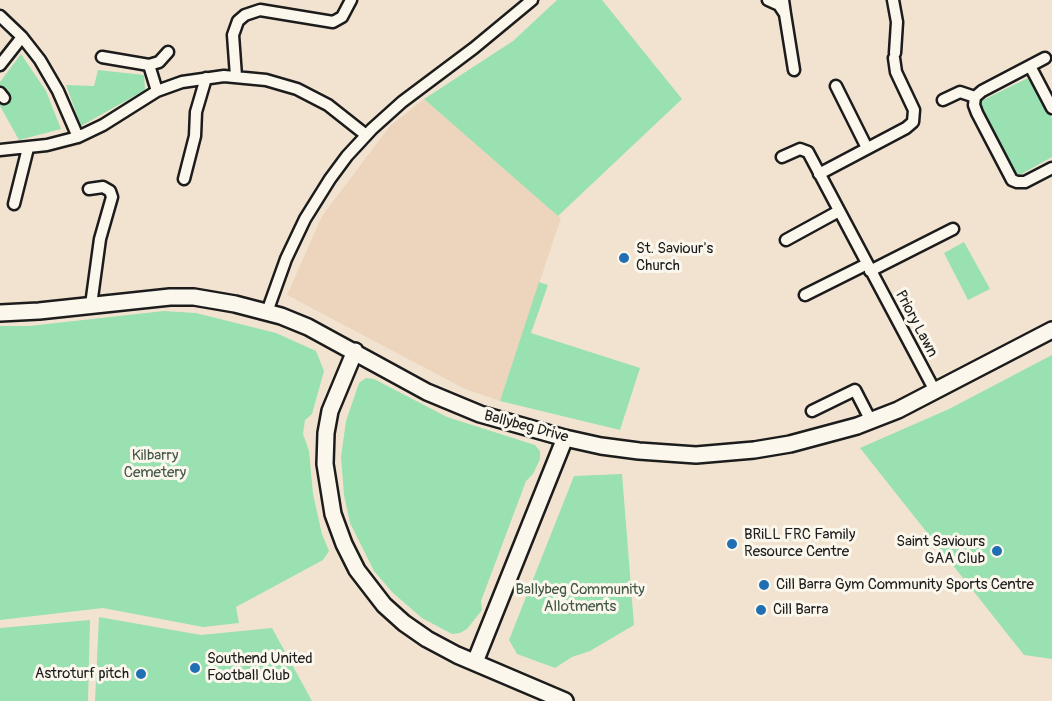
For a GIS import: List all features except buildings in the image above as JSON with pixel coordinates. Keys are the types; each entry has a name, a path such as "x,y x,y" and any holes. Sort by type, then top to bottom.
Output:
{"street":[{"path":"236,76 233,35 238,21 245,15 260,10 333,22 342,17 351,0"},
{"path":"267,312 286,259 305,219 335,172 366,135 402,102 474,48 532,0"},
{"path":"768,0 779,5 785,14"},
{"path":"783,0 794,70"},
{"path":"819,174 906,128 915,118 912,104 896,72 897,22 893,0"},
{"path":"0,16 22,37 53,80 78,137"},
{"path":"0,65 22,37"},
{"path":"102,57 149,65 159,62 168,52"},
{"path":"1045,58 982,92 975,97 974,105 1012,180 1026,182 1052,168"},
{"path":"149,65 157,91"},
{"path":"1030,66 1052,108"},
{"path":"0,150 78,137 103,125 157,91 182,82 236,76 266,80 297,89 328,105 366,135"},
{"path":"184,178 195,136 196,112 206,78"},
{"path":"836,86 867,148"},
{"path":"943,100 960,92 975,97"},
{"path":"14,204 28,147"},
{"name":"Priory Lawn","path":"782,157 804,149 808,152 935,391"},
{"path":"89,189 103,188 110,191 112,197 100,239 91,305"},
{"path":"786,240 839,212"},
{"path":"805,295 953,229"},
{"name":"Ballybeg Drive","path":"0,313 183,297 218,300 267,312 308,327 404,380 462,408 497,420 565,438 639,451 715,454 800,441 837,433 872,421 1052,330"},
{"path":"355,351 334,399 326,433 325,464 327,485 338,531 357,570 384,605 427,639 565,701"},
{"path":"812,411 855,390 872,421"},
{"path":"475,662 565,438"}],"shaded area":[{"path":"424,99 561,218 500,401 465,389 287,295 322,216 390,126"}],"green space":[{"path":"557,0 602,0 682,99 558,216 424,99 513,41"},
{"path":"21,54 46,91 61,129 19,140 0,106 0,82"},
{"path":"98,70 144,75 145,90 81,126 66,85 94,86"},
{"path":"1030,77 1052,118 1052,157 1016,177 979,102"},
{"path":"964,242 990,289 968,300 944,253"},
{"path":"539,282 548,285 531,333 640,368 620,430 500,401"},
{"name":"Kilbarry Cemetery","path":"164,311 196,313 276,333 316,351 324,371 312,414 305,420 303,434 309,451 313,494 322,534 329,551 323,560 236,607 239,623 203,627 103,608 0,620 0,326 29,326"},
{"name":"Saint Saviours GAA Club","path":"1052,355 1052,659 1024,655 860,448 949,409"},
{"path":"366,378 374,379 447,417 535,445 540,451 540,459 533,474 526,481 481,601 482,610 467,629 460,633 452,634 422,618 393,593 374,571 350,523 344,495 341,457 346,421 359,383"},
{"name":"Ballybeg Community Allotments","path":"622,474 634,625 590,651 572,657 555,668 517,654 509,640 574,476"},
{"name":"Southend United Football Club","path":"99,617 201,635 272,628 312,701 95,701"},
{"path":"90,620 88,701 0,701 0,628"}],"place":[{"name":"St. Saviour's Church","path":"624,258"},
{"name":"BRiLL FRC Family Resource Centre","path":"732,544"},
{"name":"Saint Saviours GAA Club","path":"997,551"},
{"name":"Cill Barra Gym Community Sports Centre","path":"764,585"},
{"name":"Cill Barra","path":"761,610"},
{"name":"Southend United Football Club","path":"195,668"},
{"name":"Astroturf pitch","path":"141,674"}]}
